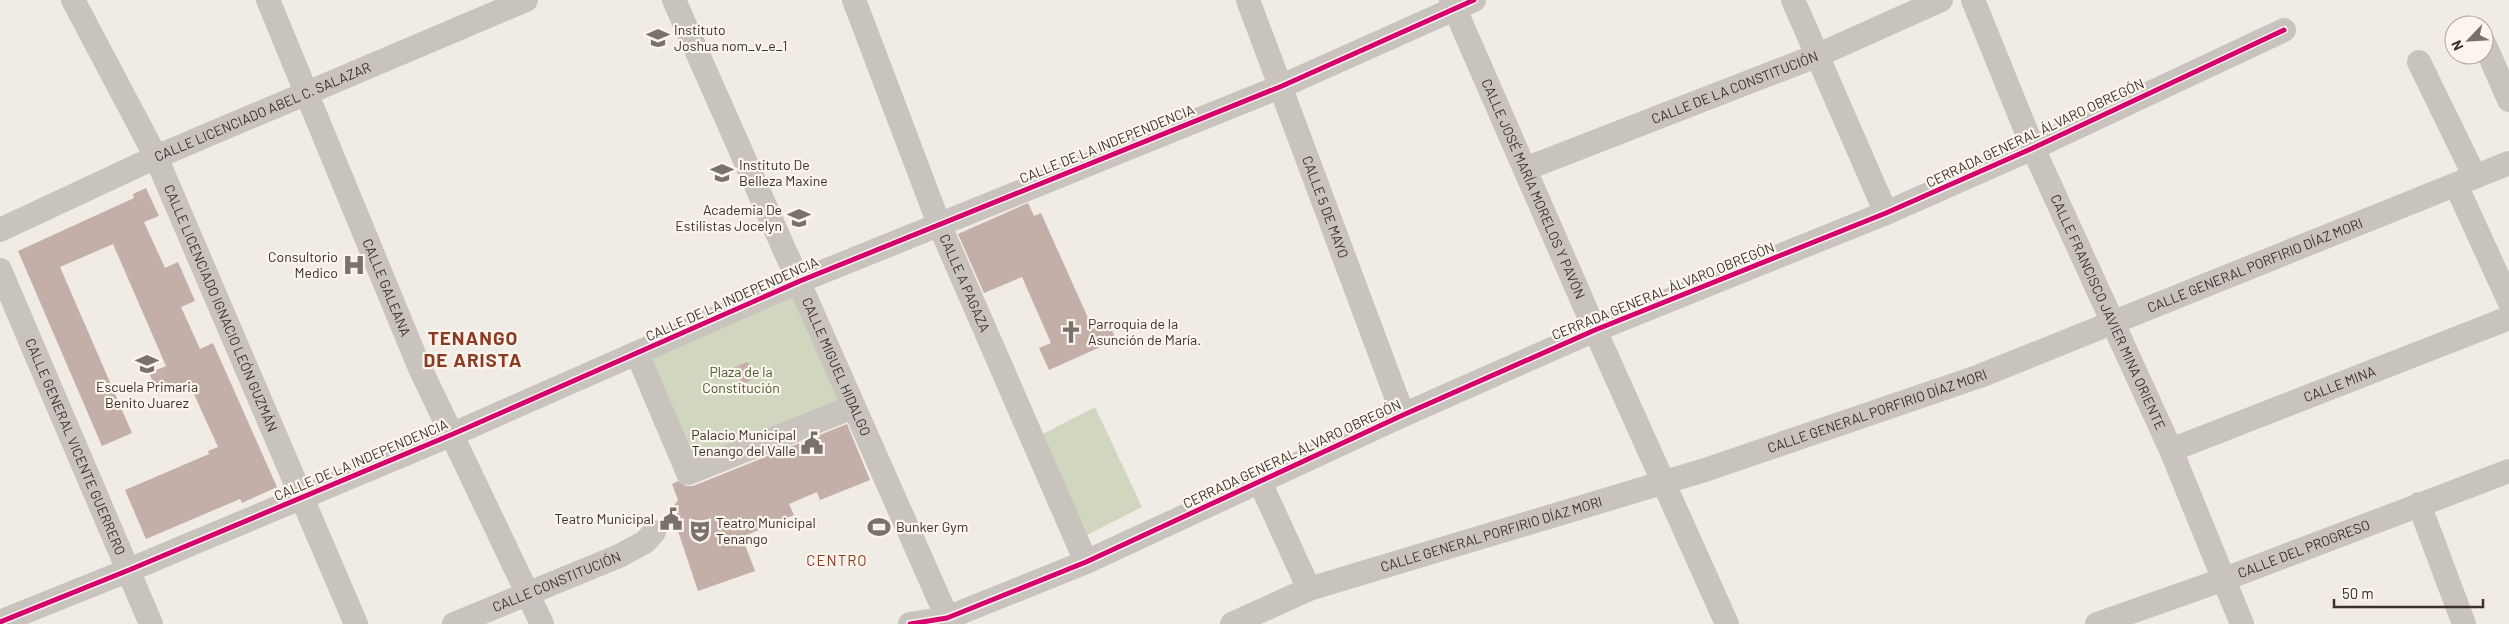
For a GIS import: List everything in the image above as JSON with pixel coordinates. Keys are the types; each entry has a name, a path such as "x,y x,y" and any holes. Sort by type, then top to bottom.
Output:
{"street":[{"name":"CALLE LICENCIADO IGNACIO LEÓN GUZMÁN","path":"73,0 156,157 356,624"},
{"name":"CALLE GALEANA","path":"268,0 420,366 542,624"},
{"name":"CALLE LICENCIADO ABEL C. SALAZAR","path":"0,230 156,157 526,0"},
{"name":"CALLE MIGUEL HIDALGO","path":"674,0 949,621"},
{"name":"CALLE A PAGAZA","path":"854,0 939,224 1086,562"},
{"name":"CALLE 5 DE MAYO","path":"1248,0 1282,86 1403,414"},
{"path":"1792,0 1886,214"},
{"name":"CALLE DE LA CONSTITUCIÓN","path":"1525,169 1816,56 1941,0"},
{"name":"CALLE FRANCISCO JAVIER MINA ORIENTE","path":"1973,0 2033,148 2172,450 2222,580 2242,624"},
{"name":"CALLE DE LA INDEPENDENCIA","path":"0,622 453,434 800,281 1282,86 1460,3"},
{"name":"CALLE JOSÉ MARÍA MORELOS Y PAVÓN","path":"1460,3 1525,169 1594,330 1727,624"},
{"name":"CERRADA GENERAL ÁLVARO OBREGÓN","path":"910,624 949,621 1086,562 1403,414 1594,330 1886,214 2033,148 2284,30"},
{"path":"2419,62 2509,300"},
{"path":"2494,65 2509,100"},
{"name":"CALLE GENERAL PORFIRIO DÍAZ MORI","path":"1232,624 1309,589 1663,483 1980,376 2509,163"},
{"name":"CALLE GENERAL VICENTE GUERRERO","path":"0,270 152,624"},
{"name":"CALLE MINA","path":"2172,450 2509,318"},
{"path":"637,353 688,473 853,407"},
{"name":"CALLE DEL PROGRESO","path":"2098,624 2222,580 2509,471"},
{"path":"1259,480 1309,589"},
{"path":"2419,504 2464,624"},
{"name":"CALLE CONSTITUCIÓN","path":"454,624 528,595 634,548 645,542 654,532"}],"green space":[{"name":"Plaza de la Constitución","path":"792,293 840,403 689,468 642,357"},
{"path":"1095,407 1142,507 1081,538 1039,436"}],"building":[{"path":"146,188 159,216 144,222 165,268 178,262 195,301 181,307 200,349 213,343 277,487 242,503 240,499 146,539 125,490 209,454 208,451 218,447 188,381 158,394 149,373 166,366 113,244 60,267 132,433 102,446 18,251 134,198 133,194"},
{"path":"1028,203 1034,216 1041,213 1093,329 1109,323 1116,340 1049,370 1039,348 1051,343 1022,277 984,293 958,234"},
{"path":"747,362 758,376 746,383 740,380 733,368"},
{"path":"847,424 870,480 820,500 817,492 789,504 794,515 742,537 755,571 698,591 671,510 678,500 672,484 678,481 686,486 693,486"}],"cycle path":[{"path":"0,622 453,434 800,281 1282,86 1474,0"},
{"path":"910,624 947,618 1086,562 1403,415 1595,330 1886,213 2033,148 2284,30"}],"place":[{"name":"Instituto Joshua nom_v_e_1","path":"658,38"},
{"name":"Instituto De Belleza Maxine","path":"722,173"},
{"name":"Academia De Estilistas Jocelyn","path":"799,218"},
{"name":"Consultorio Medico","path":"354,265"},
{"name":"Parroquia de la Asunción de María.","path":"1071,332"},
{"name":"Escuela Primaria Benito Juarez","path":"147,364"},
{"name":"Palacio Municipal Tenango del Valle","path":"812,443"},
{"name":"Teatro Municipal","path":"671,519"},
{"name":"Bunker Gym","path":"879,527"},
{"name":"Teatro Municipal Tenango","path":"700,531"}],"district":[{"name":"TENANGO DE ARISTA","path":"473,349"},
{"name":"CENTRO","path":"837,561"}]}
